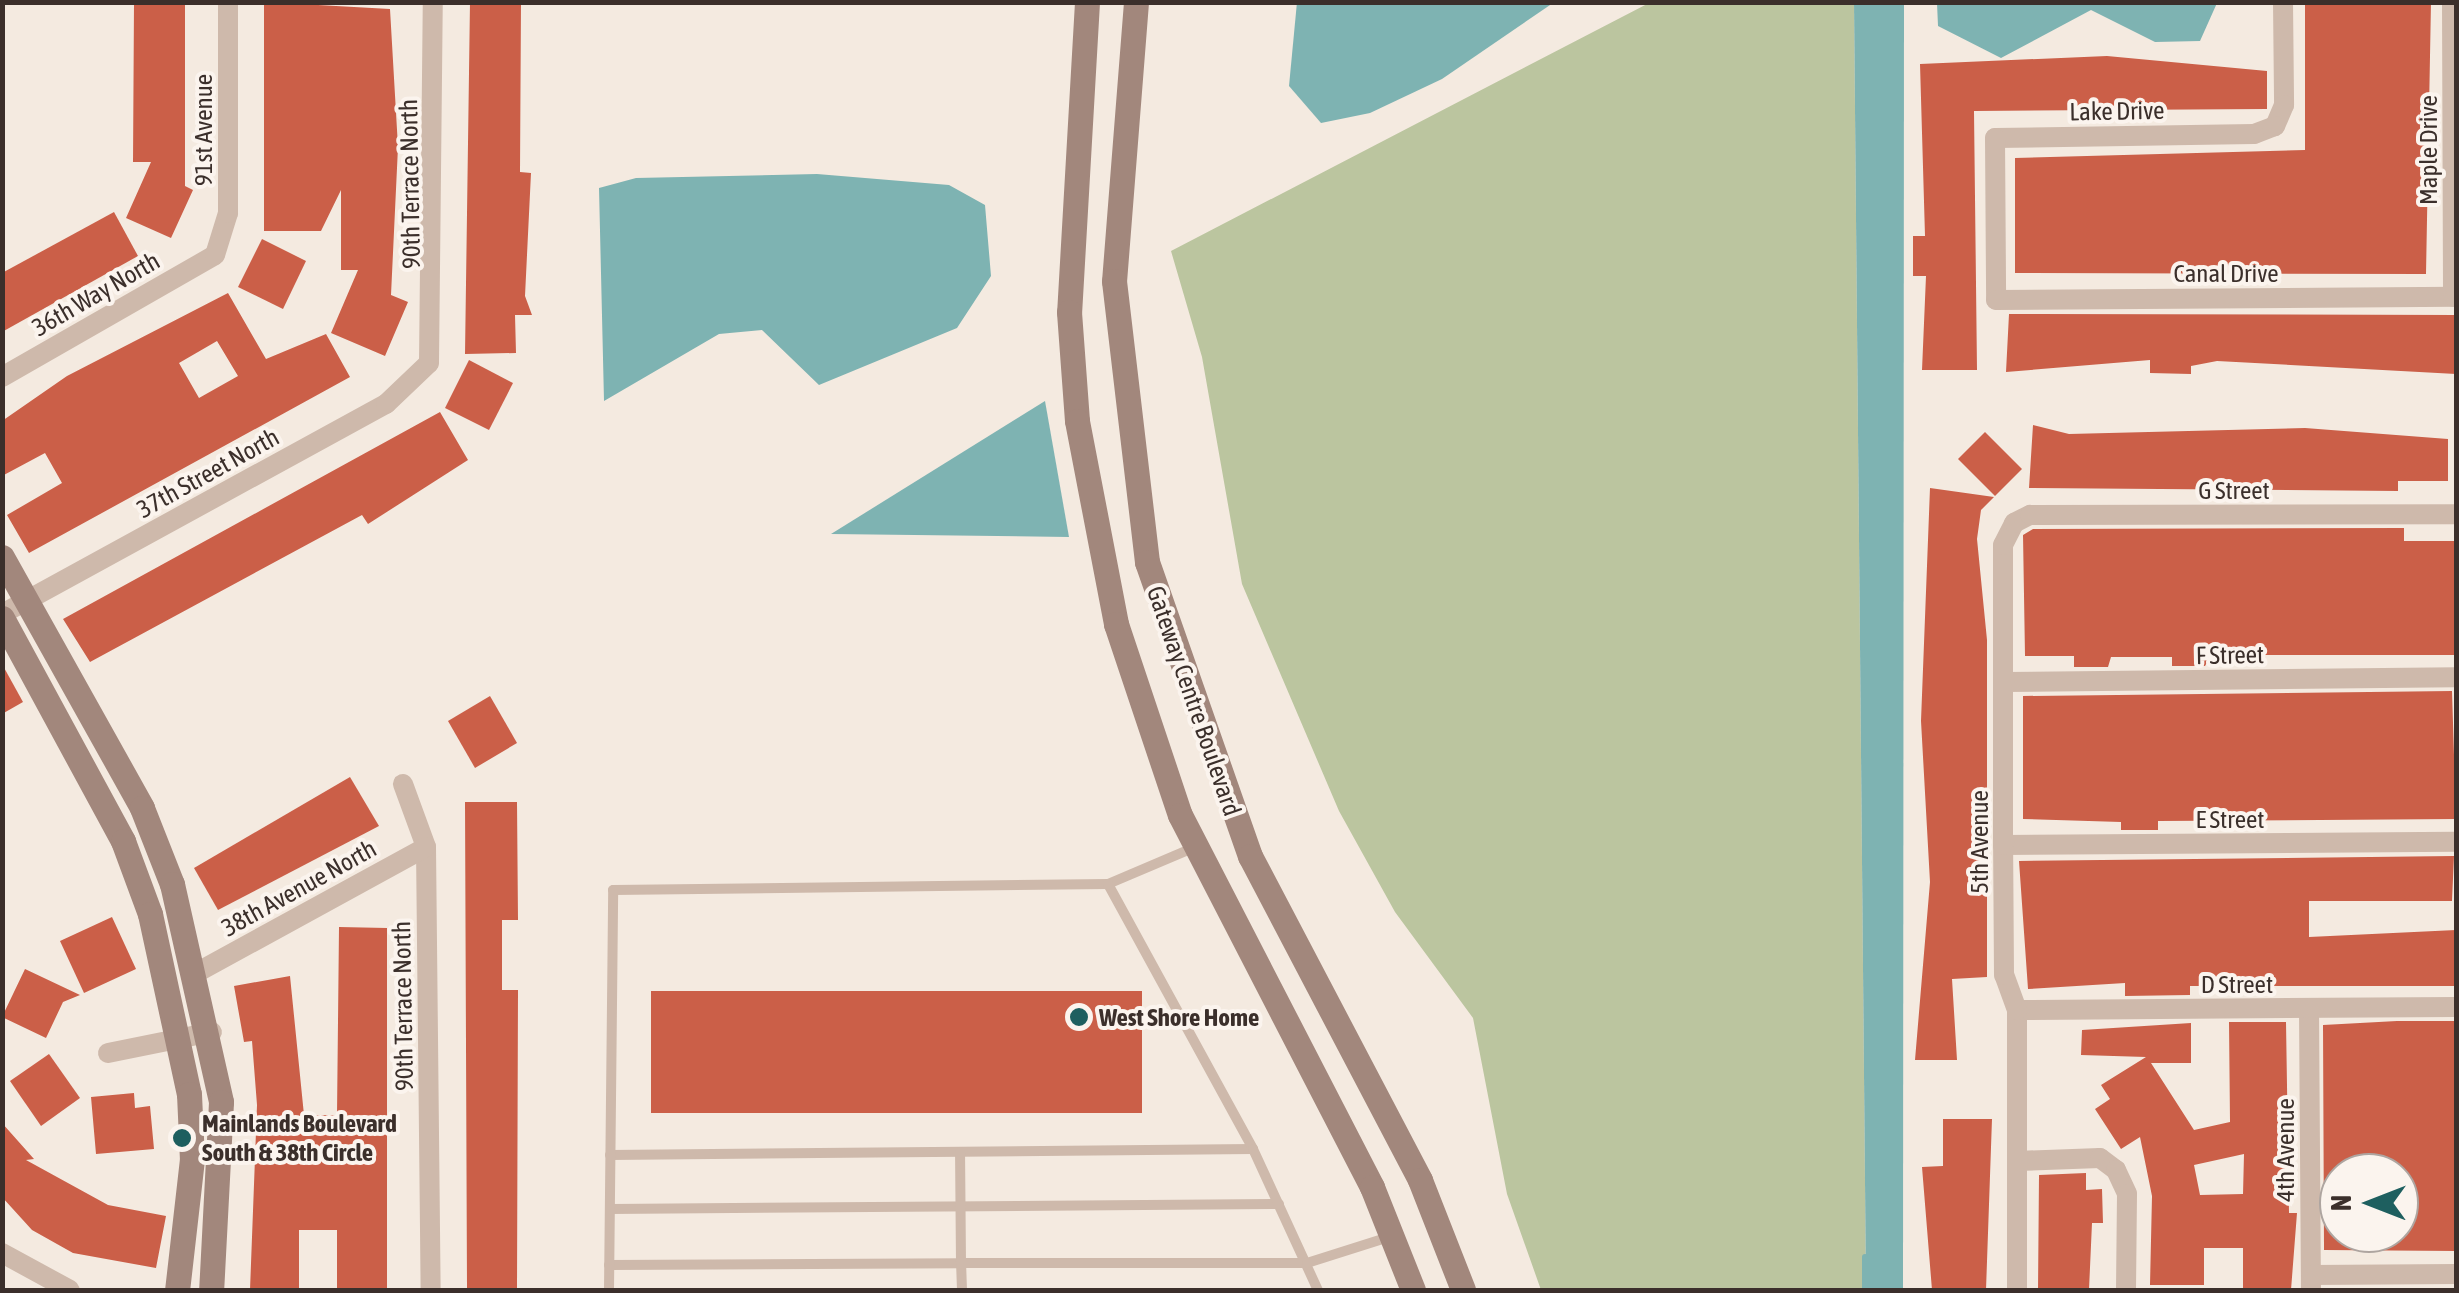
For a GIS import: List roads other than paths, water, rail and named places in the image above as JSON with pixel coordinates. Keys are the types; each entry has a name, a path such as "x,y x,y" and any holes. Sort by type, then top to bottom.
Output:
{"street":[{"name":"91st Avenue","path":"215,255 228,213 228,2"},
{"name":"90th Terrace North","path":"429,363 433,2"},
{"name":"Gateway Centre Boulevard","path":"1087,2 1069,204 1078,421 1116,624 1196,847 1392,1236 1412,1290"},
{"name":"Gateway Centre Boulevard","path":"1136,2 1114,281 1147,562 1250,856 1434,1217 1463,1290"},
{"name":"Lake Drive","path":"1996,300 1995,138 2254,134 2275,126 2284,105 2284,2"},
{"name":"Maple Drive","path":"2452,2 2455,297"},
{"name":"36th Way North","path":"2,377 215,255"},
{"name":"Canal Drive","path":"1996,300 2455,297"},
{"name":"37th Street North","path":"2,616 386,404 429,363"},
{"name":"G Street","path":"2014,523 2030,516 2456,514"},
{"name":"5th Avenue","path":"2014,523 2003,545 2003,845 2004,975 2017,1010 2017,1290"},
{"path":"2,556 142,808 196,973 212,1032 222,1168 211,1290"},
{"path":"2,616 123,841 181,1038 192,1160 177,1290"},
{"name":"F Street","path":"2005,682 2456,677"},
{"name":"90th Terrace North","path":"403,784 426,847 431,1290"},
{"name":"E Street","path":"2003,845 2456,842"},
{"name":"38th Avenue North","path":"196,973 426,847"},
{"name":"D Street","path":"2017,1010 2456,1007"},
{"name":"4th Avenue","path":"2309,1009 2311,1283"},
{"path":"108,1053 212,1032"},
{"path":"2017,1161 2100,1158 2116,1170 2127,1194 2126,1290"},
{"path":"1392,1236 1434,1217"},
{"path":"2,1253 70,1290"},
{"path":"2311,1283 2456,1274"}],"lane":[{"path":"608,1290 613,890 1108,884 1196,847"},
{"path":"1108,884 1253,1149 1318,1290"},
{"path":"610,1154 1253,1149"},
{"path":"960,1152 962,1290"},
{"path":"610,1209 1279,1204"},
{"path":"609,1266 1307,1263 1392,1236"}],"water":[{"path":"1297,2 1553,3 1442,79 1370,113 1321,123 1289,86"},
{"path":"2217,2 2200,41 2155,42 2091,10 2001,58 1938,26 1937,3"},
{"path":"1854,3 1904,3 1903,1290 1866,1290"},
{"path":"817,174 949,185 985,205 991,276 957,328 819,385 762,330 719,334 604,401 599,188 636,178"},
{"path":"1045,401 1069,537 831,534"}],"waterway":[{"path":"1865,1257 1865,1290"}],"place":[{"name":"West Shore Home","path":"1079,1017"},
{"name":"Mainlands Boulevard South & 38th Circle","path":"182,1138"}]}
